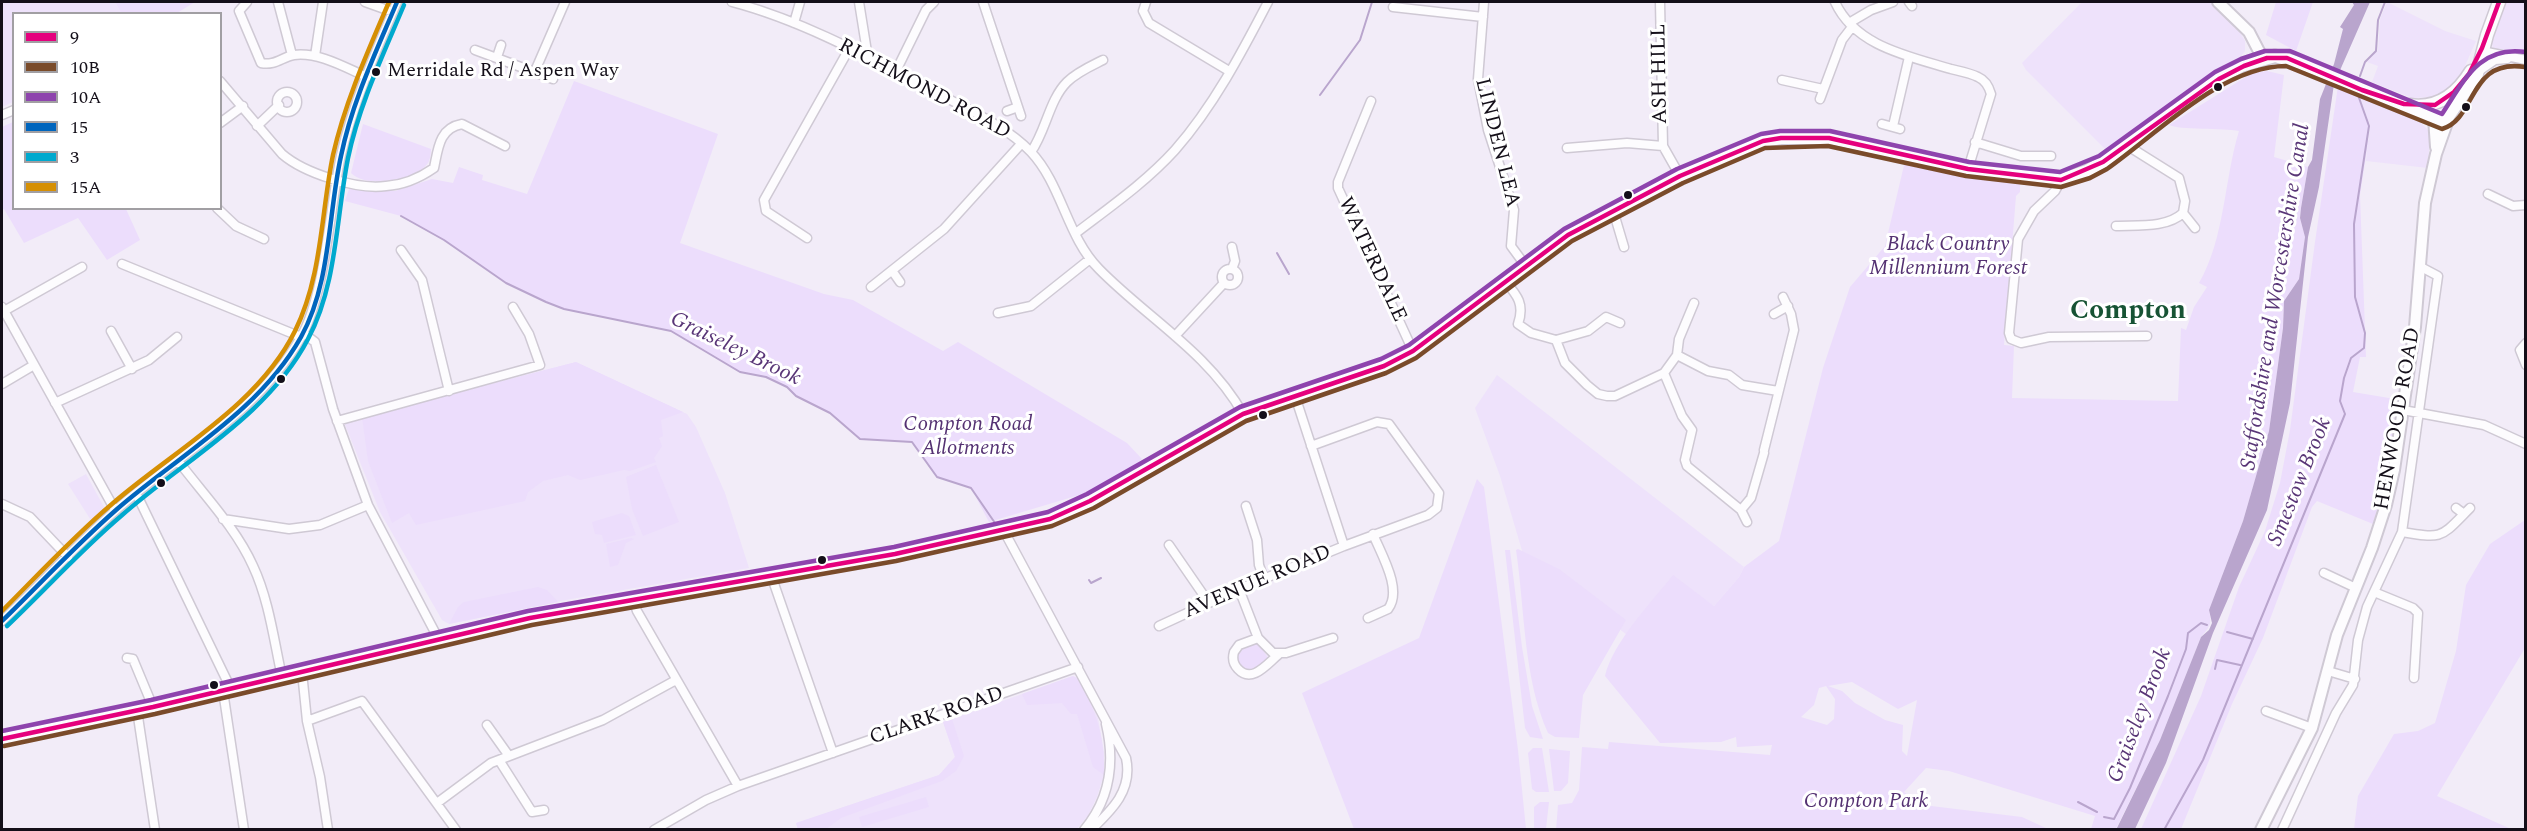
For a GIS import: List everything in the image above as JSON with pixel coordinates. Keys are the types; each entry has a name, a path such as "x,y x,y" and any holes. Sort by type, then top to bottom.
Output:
{"highway":[{"path":"2436,108 2442,122 2450,116 2477,74 2482,51 2499,2"},
{"path":"2436,108 2468,76 2482,51"},
{"path":"2,739 153,707 530,618 1004,531 1050,519 1078,508 1243,414 1384,366 1413,351 1568,235 1680,176 1746,146 1781,138 1809,137 1851,141 1968,169 2061,180 2087,171 2128,146 2210,84 2241,66 2263,59 2287,58 2402,104 2436,108 2449,106 2450,116"}],"main road":[{"path":"2218,2 2249,32 2263,59"},
{"name":"HENWOOD ROAD","path":"2436,108 2436,154"},
{"name":"HENWOOD ROAD","path":"2261,830 2312,728 2337,635 2386,505 2403,410 2421,267 2425,203 2436,154 2450,116"}],"street":[{"path":"247,2 239,11 261,63 276,63 292,56 315,56 367,77"},
{"path":"278,2 292,56"},
{"path":"315,56 323,2"},
{"path":"365,2 393,12"},
{"path":"2,621 115,510 222,427 262,389 302,335 320,276 344,143 397,2"},
{"path":"535,71 565,2"},
{"name":"RICHMOND ROAD","path":"732,2 768,11 896,71 988,120 1021,144 1030,152 1047,177 1090,259 1175,336 1226,389 1243,414"},
{"path":"794,23 800,2"},
{"path":"859,2 868,58"},
{"path":"896,71 926,10 934,2"},
{"path":"983,2 1020,112 1007,111"},
{"path":"1146,2 1143,11 1149,23 1229,71"},
{"path":"1076,233 1133,189 1175,149 1229,71 1268,2"},
{"name":"LINDEN LEA","path":"1484,2 1477,65 1480,93 1514,210 1511,246 1525,265"},
{"name":"ASH HILL","path":"1660,2 1663,146 1680,176"},
{"path":"1835,2 1851,25 1867,39 1909,57 1979,77 1988,86 1991,94 1968,169"},
{"path":"1820,99 1842,40 1851,25 1871,10 1893,2"},
{"path":"1393,7 1483,17"},
{"path":"497,57 501,45"},
{"path":"807,238 799,227 766,211 764,200 849,48"},
{"path":"475,50 554,79"},
{"path":"2482,51 2521,59"},
{"path":"1882,124 1896,128 1909,57"},
{"path":"2477,74 2495,60 2521,59"},
{"path":"1030,152 1041,135 1063,86 1076,74 1102,60"},
{"path":"1782,80 1823,89"},
{"path":"222,83 243,106 257,126 291,162 317,175 383,187 426,173 434,168 442,137 456,125 471,127 505,146"},
{"name":"WATERDALE","path":"1371,101 1338,182 1338,188 1413,351"},
{"path":"257,126 279,105"},
{"path":"222,122 243,106"},
{"path":"1975,142 2021,156 2046,154"},
{"name":"ASH HILL","path":"1567,148 1627,143 1663,146"},
{"path":"871,287 893,272 944,229 1021,144"},
{"path":"2116,226 2152,225 2176,218 2183,213 2185,201 2179,178 2128,146"},
{"path":"2061,180 2055,191 2034,211 2018,239 2009,333 2011,339 2020,343 2049,337 2147,336"},
{"path":"2488,194 2513,206 2526,205"},
{"path":"220,210 236,226 264,239"},
{"path":"1612,210 1624,247"},
{"path":"2183,213 2195,228"},
{"path":"1175,336 1224,283 1231,285 1237,280 1238,275 1232,269 1235,261 1232,247"},
{"path":"401,250 422,280 449,391"},
{"path":"998,314 1031,306 1090,259"},
{"path":"122,264 315,342 337,421 368,505 440,640"},
{"path":"82,267 72,267 3,309 115,510"},
{"name":"HENWOOD ROAD","path":"2282,830 2355,679 2358,640 2367,608 2402,532 2438,276 2421,267"},
{"path":"893,272 900,282"},
{"path":"1505,281 1521,302 1518,324 1531,333 1556,340 1588,331 1606,317 1620,323"},
{"path":"1741,510 1751,498 1794,330 1788,306 1783,297"},
{"path":"1556,340 1565,363 1598,394 1616,396 1664,373 1677,354 1679,339 1694,303"},
{"path":"1774,315 1788,306"},
{"path":"337,421 540,365 529,334 513,307"},
{"path":"111,331 111,342 132,369"},
{"path":"55,403 172,349 177,337"},
{"path":"2526,343 2520,350 2521,359 2526,365"},
{"path":"1677,354 1708,371 1729,375 1742,385 1778,391"},
{"path":"2,384 34,365"},
{"path":"1664,373 1682,417 1692,430 1685,460 1687,466 1741,510 1747,522"},
{"name":"AVENUE ROAD","path":"1159,626 1239,589 1344,546 1295,396"},
{"path":"2403,410 2484,425 2526,444"},
{"path":"1311,446 1377,422 1393,427 1437,489 1439,502 1437,508 1428,515 1344,546"},
{"path":"178,462 250,558 259,582 282,677"},
{"path":"136,493 227,690 244,830"},
{"path":"2,504 30,517 68,557"},
{"path":"223,519 289,529 320,525 368,505"},
{"path":"1246,506 1257,540 1259,565 1264,579"},
{"name":"HENWOOD ROAD","path":"2402,532 2434,537 2441,535 2467,511 2456,508"},
{"path":"1004,531 1126,758 1127,779 1120,799 1090,830"},
{"path":"1368,618 1389,609 1394,597 1392,584 1374,534"},
{"path":"1169,545 1209,603"},
{"path":"2324,573 2356,588"},
{"path":"771,575 833,753"},
{"path":"1239,589 1258,638 1268,650 1278,655"},
{"path":"2374,592 2413,608 2418,613 2411,664 2414,678"},
{"path":"633,599 637,611 738,786"},
{"path":"1258,638 1239,645 1234,652 1234,664 1240,672 1246,675 1257,673 1278,655 1333,638"},
{"path":"127,658 133,660 153,707"},
{"name":"CLARK ROAD","path":"654,830 706,800 738,786 1078,667"},
{"path":"2328,670 2355,679"},
{"path":"302,672 307,721 320,777 328,830"},
{"path":"437,803 480,770 499,760 543,746 603,720 676,680"},
{"path":"307,721 362,700 456,830"},
{"path":"136,710 155,830"},
{"path":"2266,711 2312,728"},
{"path":"1084,830 1102,802 1109,780 1110,752 1104,717"},
{"path":"487,725 509,756"},
{"path":"499,760 532,812 544,810"}],"shaded area":[{"path":"2,2 115,2 120,12 12,12 12,102 2,107"},
{"path":"2082,2 2212,2 2236,26 2245,41 2245,51 2240,58 2177,99 2110,154 2026,70 2022,63"},
{"path":"2352,2 2370,2 2334,84 2319,187 2308,237 2290,403 2267,510 2213,633 2166,763 2135,829 2116,830 2160,740 2201,637 2209,630 2212,623 2209,610 2243,521 2269,431 2283,328 2284,301 2299,279 2305,237 2300,218 2301,208 2308,167 2312,160 2320,99 2334,64 2343,29 2340,27 2354,5"},
{"path":"2387,2 2445,31 2476,41 2461,75 2445,91 2435,97 2412,98 2372,82 2378,66 2367,62 2378,50 2380,19"},
{"path":"2505,2 2525,2 2525,59 2493,50 2492,43"},
{"path":"2358,95 2421,123 2430,132 2428,168 2366,161 2370,125"},
{"path":"576,362 687,414 696,427 725,493 749,568 566,600 449,624 442,620 380,512 344,422"},
{"path":"1497,375 1744,567 1739,577 1714,606 1705,600 1643,613 1627,635 1523,554 1500,476 1475,408"},
{"path":"86,474 105,509 92,522 68,484"},
{"path":"1073,676 1079,679 1098,718 1104,752 1104,775 1097,797 1088,816 1077,829 798,830 796,823 939,775 955,757 943,722"}],"green space":[{"path":"115,2 195,2 179,12 120,12"},
{"path":"2276,2 2313,2 2296,51 2266,35"},
{"path":"2267,71 2284,75 2274,157 2308,167 2300,218 2305,237 2299,279 2284,301 2283,328 2269,431 2243,521 2209,610 2210,625 2201,637 2160,740 2116,829 2091,829 2095,816 1949,771 1926,768 1904,792 1923,805 2022,817 2048,829 1556,830 1558,805 1572,803 1579,790 1582,747 1608,749 1609,742 1770,755 1772,745 1737,747 1736,737 1721,742 1660,743 1605,676 1609,663 1624,636 1673,575 1714,606 1739,577 1744,567 1779,541 1823,368 1850,287 1885,246 1905,161 2020,182 2020,192 2016,196 2004,345 2014,346 2012,398 2178,401 2181,328 2186,330 2194,307 2207,287 2199,283 2208,266 2219,228 2239,131 2182,128 2169,125 2252,73","holes":["1852,682 1898,709 1917,700 1907,756 1902,751 1903,725 1885,720 1855,703 1842,691 1828,686","1826,686 1835,699 1834,719 1827,725 1801,717 1814,705 1819,688"]},
{"name":"Compton Road Allotments","path":"574,81 718,134 680,243 824,294 853,300 943,351 958,342 1127,443 1142,459 1106,487 989,522 971,488 937,477 912,442 860,439 830,413 796,396 787,387 766,377 740,372 671,331 564,309 546,302 506,283 444,240 401,216 345,201 349,189 395,191 432,179 453,183 459,167 483,175 482,180 527,194"},
{"path":"2338,86 2358,95 2369,122 2360,195 2366,357 2360,357 2353,392 2395,399 2393,431 2378,509 2373,524 2317,501 2312,507 2263,638 2232,704 2181,829 2141,829 2201,696 2239,587 2265,531 2280,483 2290,430"},
{"path":"12,122 12,210 126,210 140,240 107,260 78,218 24,243 4,209 2,210 2,127"},
{"path":"363,124 431,149 428,163 413,174 391,181 368,181 358,178 351,173"},
{"path":"576,362 683,412 661,420 663,436 659,438 662,446 654,458 656,462 630,471 624,470 580,480 568,475 543,481 528,492 525,501 416,525 409,513 392,523 368,461 362,417"},
{"path":"656,465 679,522 643,536 632,509 626,477"},
{"path":"1477,479 1484,487 1526,829 1354,829 1302,693 1419,638"},
{"path":"622,513 629,516 636,535 604,543 602,535 595,534 592,522"},
{"path":"2525,520 2525,648 2437,796 2511,829 2354,829 2358,796 2394,734 2418,731 2435,723 2456,651 2466,585 2490,544"},
{"path":"634,539 626,543 618,565 610,567 606,544"},
{"path":"1505,550 1510,550 1532,706 1543,739 1530,737 1525,728"},
{"path":"1516,550 1559,569 1626,620 1583,695 1579,738 1555,737 1548,733 1540,712 1529,666"},
{"path":"538,587 547,590 558,602 449,624 458,607 464,602"},
{"path":"1256,640 1269,659 1250,673 1236,664 1235,653 1240,646"},
{"path":"1073,676 1079,679 1098,725 1103,748 1104,775 1093,767 1077,714 1071,714 1062,703 1027,705 1022,694"},
{"path":"952,719 964,756 956,771 942,781 841,818 826,829 798,829 796,823 939,775 955,757 943,722"},
{"path":"1533,748 1542,748 1549,792 1536,792 1532,789 1528,753"},
{"path":"1549,749 1570,751 1568,783 1561,791 1554,791"},
{"path":"926,797 929,807 862,827 859,817"},
{"path":"1540,802 1549,802 1546,829 1534,829 1534,807"}],"waterway":[{"path":"1320,95 1360,40 1372,2"},
{"name":"Smestow Brook","path":"2360,76 2365,62 2376,51 2378,20 2385,2"},
{"name":"Smestow Brook","path":"2164,830 2203,760 2345,414 2340,401 2344,378 2351,358 2364,348 2365,333 2355,297 2354,224 2369,126 2358,95"},
{"name":"Graiseley Brook","path":"401,216 444,240 506,283 546,302 564,309 671,331 740,372 766,377 787,387 796,396 830,413 860,439 912,442 937,477 971,488 995,523"},
{"path":"1277,253 1289,274"},
{"name":"Graiseley Brook","path":"1089,580 1091,583 1101,578"},
{"name":"Graiseley Brook","path":"2104,817 2114,819 2130,788 2186,649 2188,633 2201,623 2207,625"},
{"name":"Graiseley Brook","path":"2227,632 2253,639"},
{"path":"2215,669 2217,660 2240,665"},
{"name":"Graiseley Brook","path":"2078,802 2097,812"}],"transit line":[{"name":"15A","path":"2,611 98,517 136,484 237,405 279,358 295,331 311,289 338,135 358,77 389,2"},
{"name":"15","path":"2,621 116,510 241,410 284,364 301,337 318,294 341,156 351,116 397,2"},
{"name":"9","path":"2,739 153,707 530,618 895,554 1050,519 1090,501 1243,414 1384,366 1413,351 1568,235 1680,176 1763,141 1781,138 1829,138 1968,169 2061,180 2103,162 2219,79 2244,66 2267,58 2287,58 2362,90 2404,104 2435,105 2454,92 2469,74 2482,48 2499,2"},
{"name":"3","path":"7,626 106,529 145,495 248,414 291,366 308,339 325,296 348,158 358,119 404,5"},
{"name":"10A","path":"2,731 151,700 528,611 894,547 1048,512 1087,494 1240,407 1381,359 1409,345 1564,229 1677,169 1761,134 1780,131 1830,131 1969,162 2060,172 2099,156 2215,72 2241,59 2265,51 2290,51 2442,114 2466,78 2485,60 2496,54 2510,51 2526,52"},
{"name":"10B","path":"4,746 155,714 532,625 896,561 1052,526 1094,508 1246,421 1386,373 1416,358 1572,241 1683,183 1765,148 1828,146 1966,176 2061,187 2090,178 2107,169 2214,89 2238,77 2262,69 2286,66 2442,129 2462,114 2475,91 2493,71 2507,67 2525,67"}],"place":[{"name":"Merridale Rd / Aspen Way","path":"376,72"}],"district":[{"name":"Compton","path":"2128,313"}],"park label":[{"name":"Black Country Millennium Forest","path":"1948,258"},
{"name":"Compton Park","path":"1866,803"}],"water label":[{"name":"Staffordshire and Worcestershire Canal","path":"2277,297"}]}
